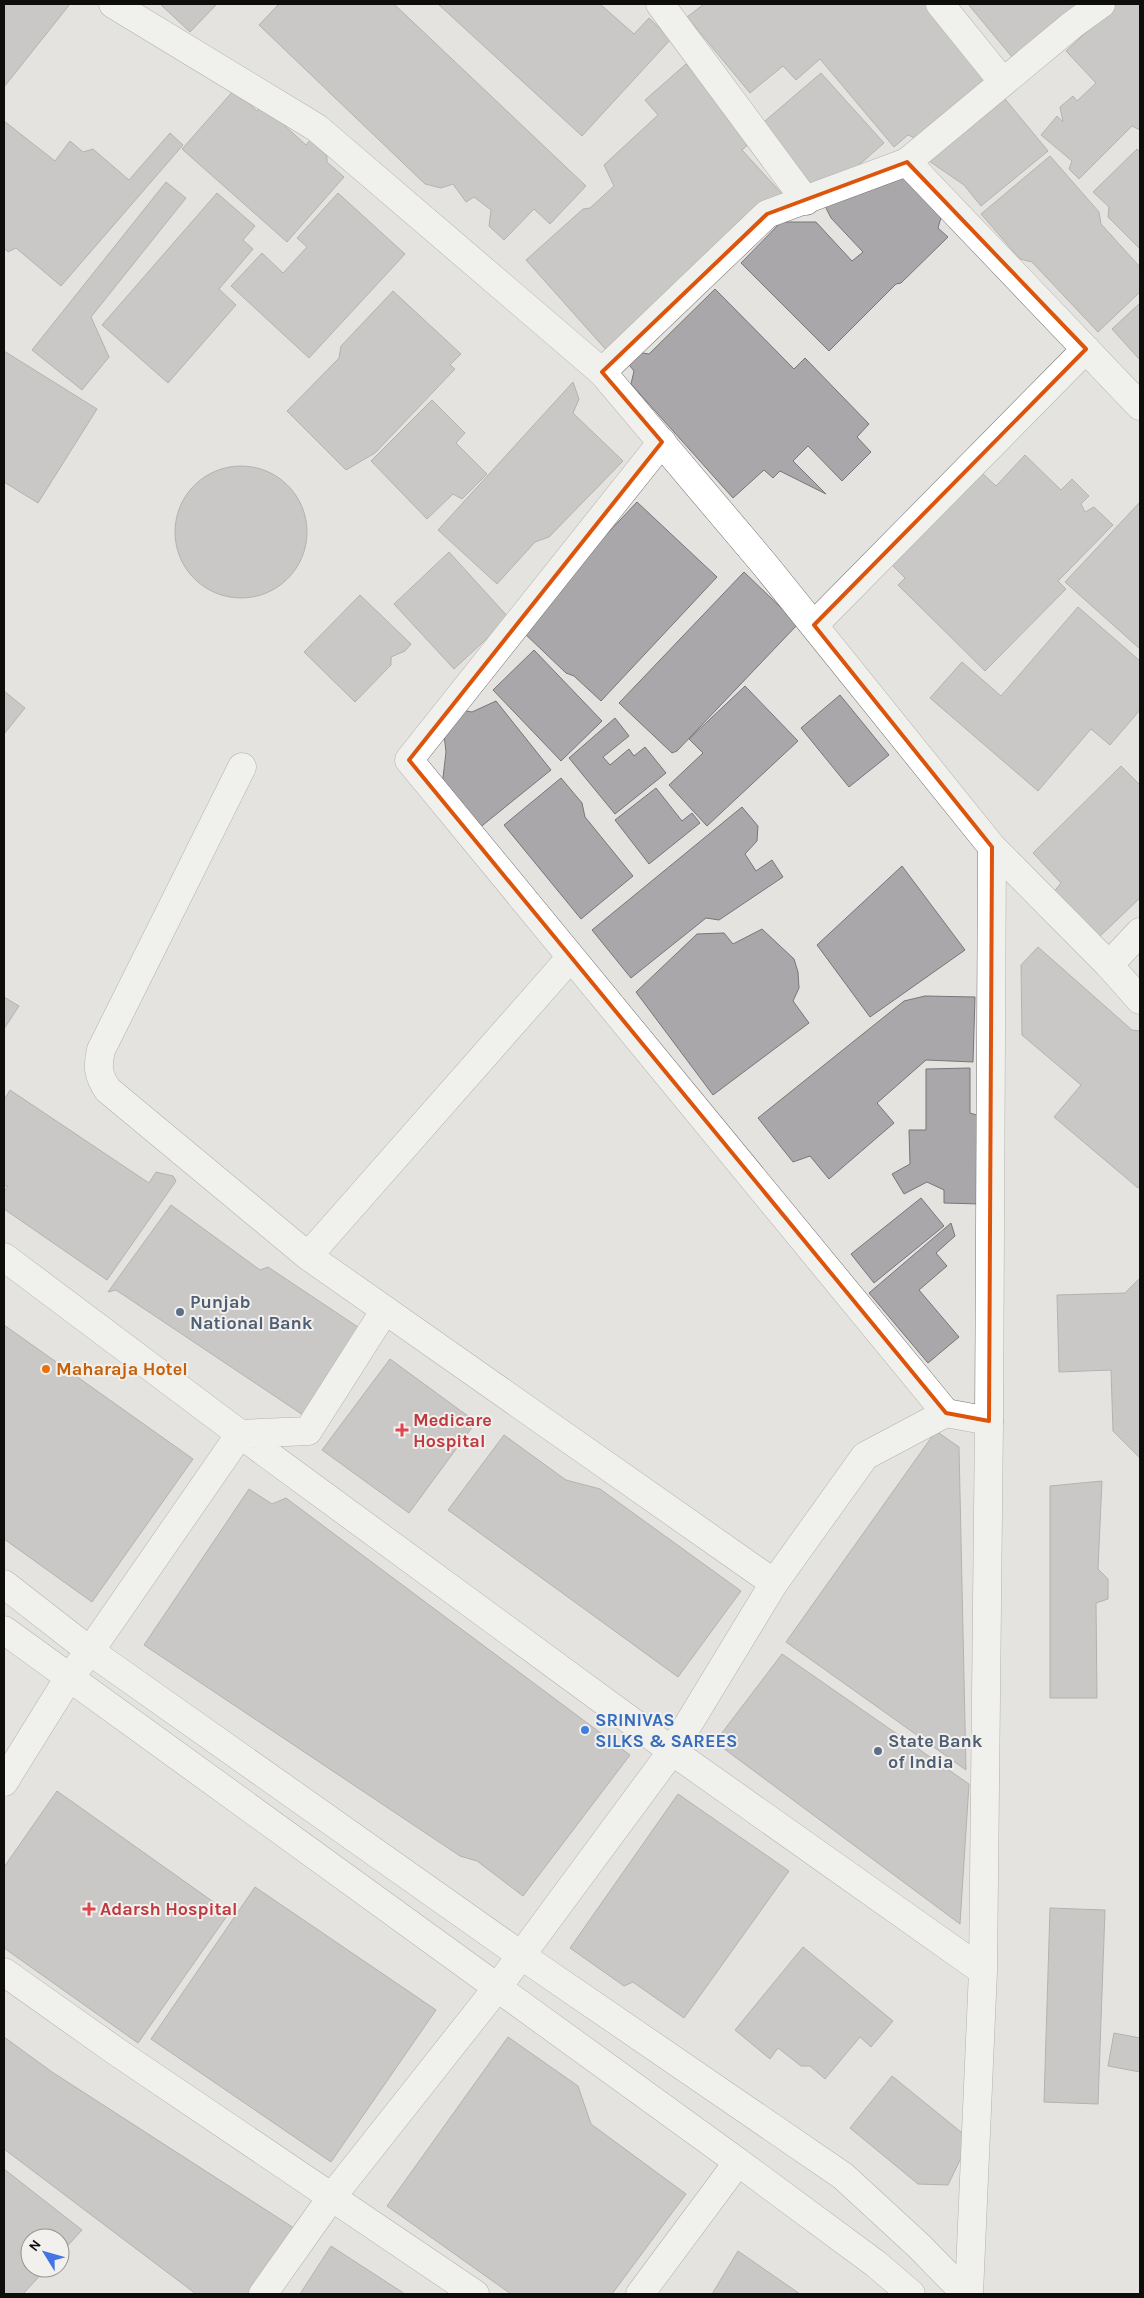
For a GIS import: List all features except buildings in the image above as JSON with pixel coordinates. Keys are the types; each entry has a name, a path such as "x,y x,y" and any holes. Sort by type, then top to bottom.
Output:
{"street":[{"path":"113,4 317,128 602,372 814,625 992,847 1109,964 1140,1000"},
{"path":"660,4 806,201"},
{"path":"940,4 1003,82"},
{"path":"602,372 767,214 907,162 1072,25 1101,4"},
{"path":"907,162 1140,406"},
{"path":"814,625 1086,349"},
{"path":"662,442 409,760 946,1412 989,1421"},
{"path":"242,766 101,1050 97,1064 100,1078 108,1090 308,1256 774,1583"},
{"path":"968,2294 983,1971 989,1421 992,847"},
{"path":"1109,964 1140,932"},
{"path":"308,1256 571,957"},
{"path":"4,1257 240,1434 672,1751 983,1971"},
{"path":"240,1434 308,1431 385,1310"},
{"path":"263,2294 331,2198 522,1956 672,1751 774,1583 865,1456 946,1412"},
{"path":"4,1782 68,1679 90,1651 240,1434"},
{"path":"4,1584 90,1651 522,1956 843,2176 968,2294"},
{"path":"4,1630 68,1679 738,2162 876,2264 910,2294"},
{"path":"4,1972 117,2052 474,2294"},
{"path":"640,2294 738,2162"}],"highlighted area":[{"path":"907,162 1086,349 814,625 992,847 989,1421 946,1413 409,760 662,442 602,372 767,214"}],"place":[{"name":"Punjab National Bank","path":"180,1312"},
{"name":"Maharaja Hotel","path":"46,1369"},
{"name":"Medicare Hospital","path":"402,1430"},
{"name":"SRINIVAS SILKS & SAREES","path":"585,1730"},
{"name":"State Bank of India","path":"878,1751"},
{"name":"Adarsh Hospital","path":"89,1909"}]}
